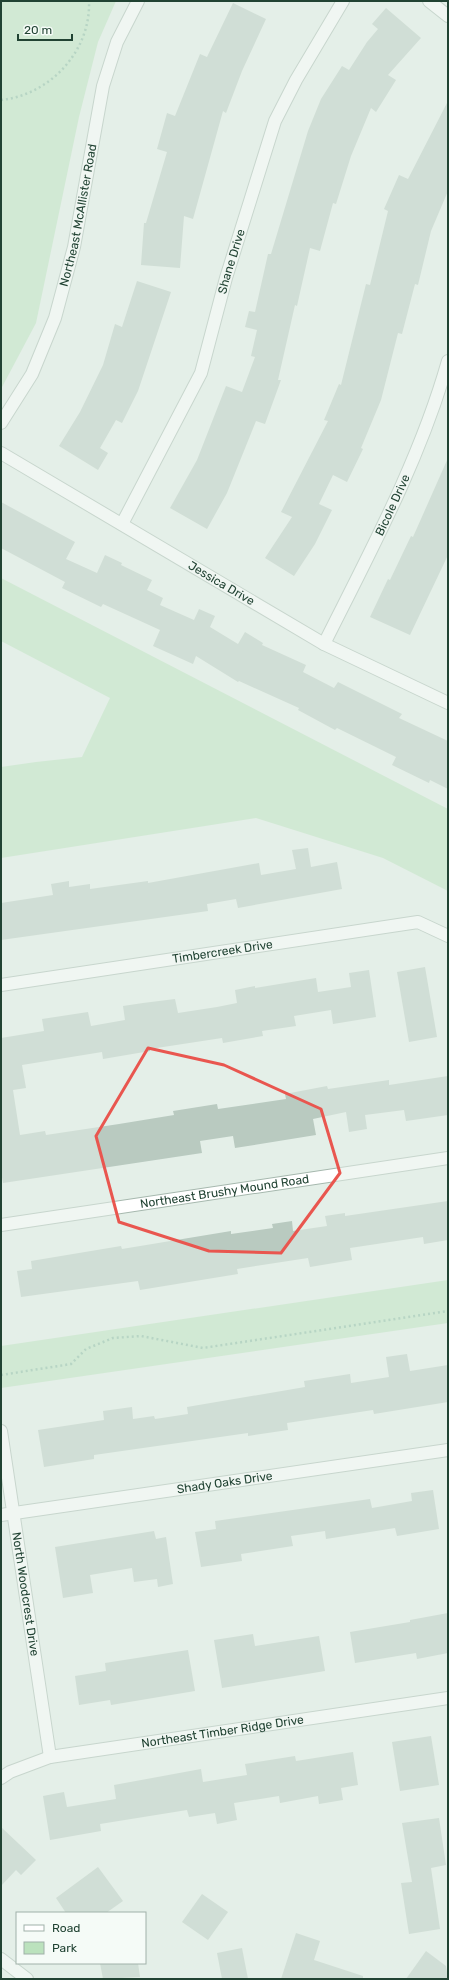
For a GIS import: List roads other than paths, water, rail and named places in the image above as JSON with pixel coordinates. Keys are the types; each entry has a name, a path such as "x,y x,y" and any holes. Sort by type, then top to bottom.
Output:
{"street":[{"name":"Northeast McAllister Road","path":"1,423 32,374 55,318 74,247 103,86 117,42 138,1"},
{"name":"Shane Drive","path":"122,524 201,373 226,278 275,121 292,86 343,1"},
{"path":"429,1 448,16"},
{"name":"Bicole Drive","path":"324,644 408,473 439,394 448,361"},
{"name":"Jessica Drive","path":"1,453 324,644 448,703"},
{"name":"Timbercreek Drive","path":"1,985 418,922 446,934"},
{"name":"Northeast Brushy Mound Road","path":"1,1225 448,1158"},
{"name":"North Woodcrest Drive","path":"1,1431 50,1757"},
{"name":"Shady Oaks Drive","path":"1,1515 448,1450"},
{"name":"Northeast Timber Ridge Drive","path":"1,1778 10,1772 50,1757 448,1698"},
{"path":"1,1959 27,1979"}]}
